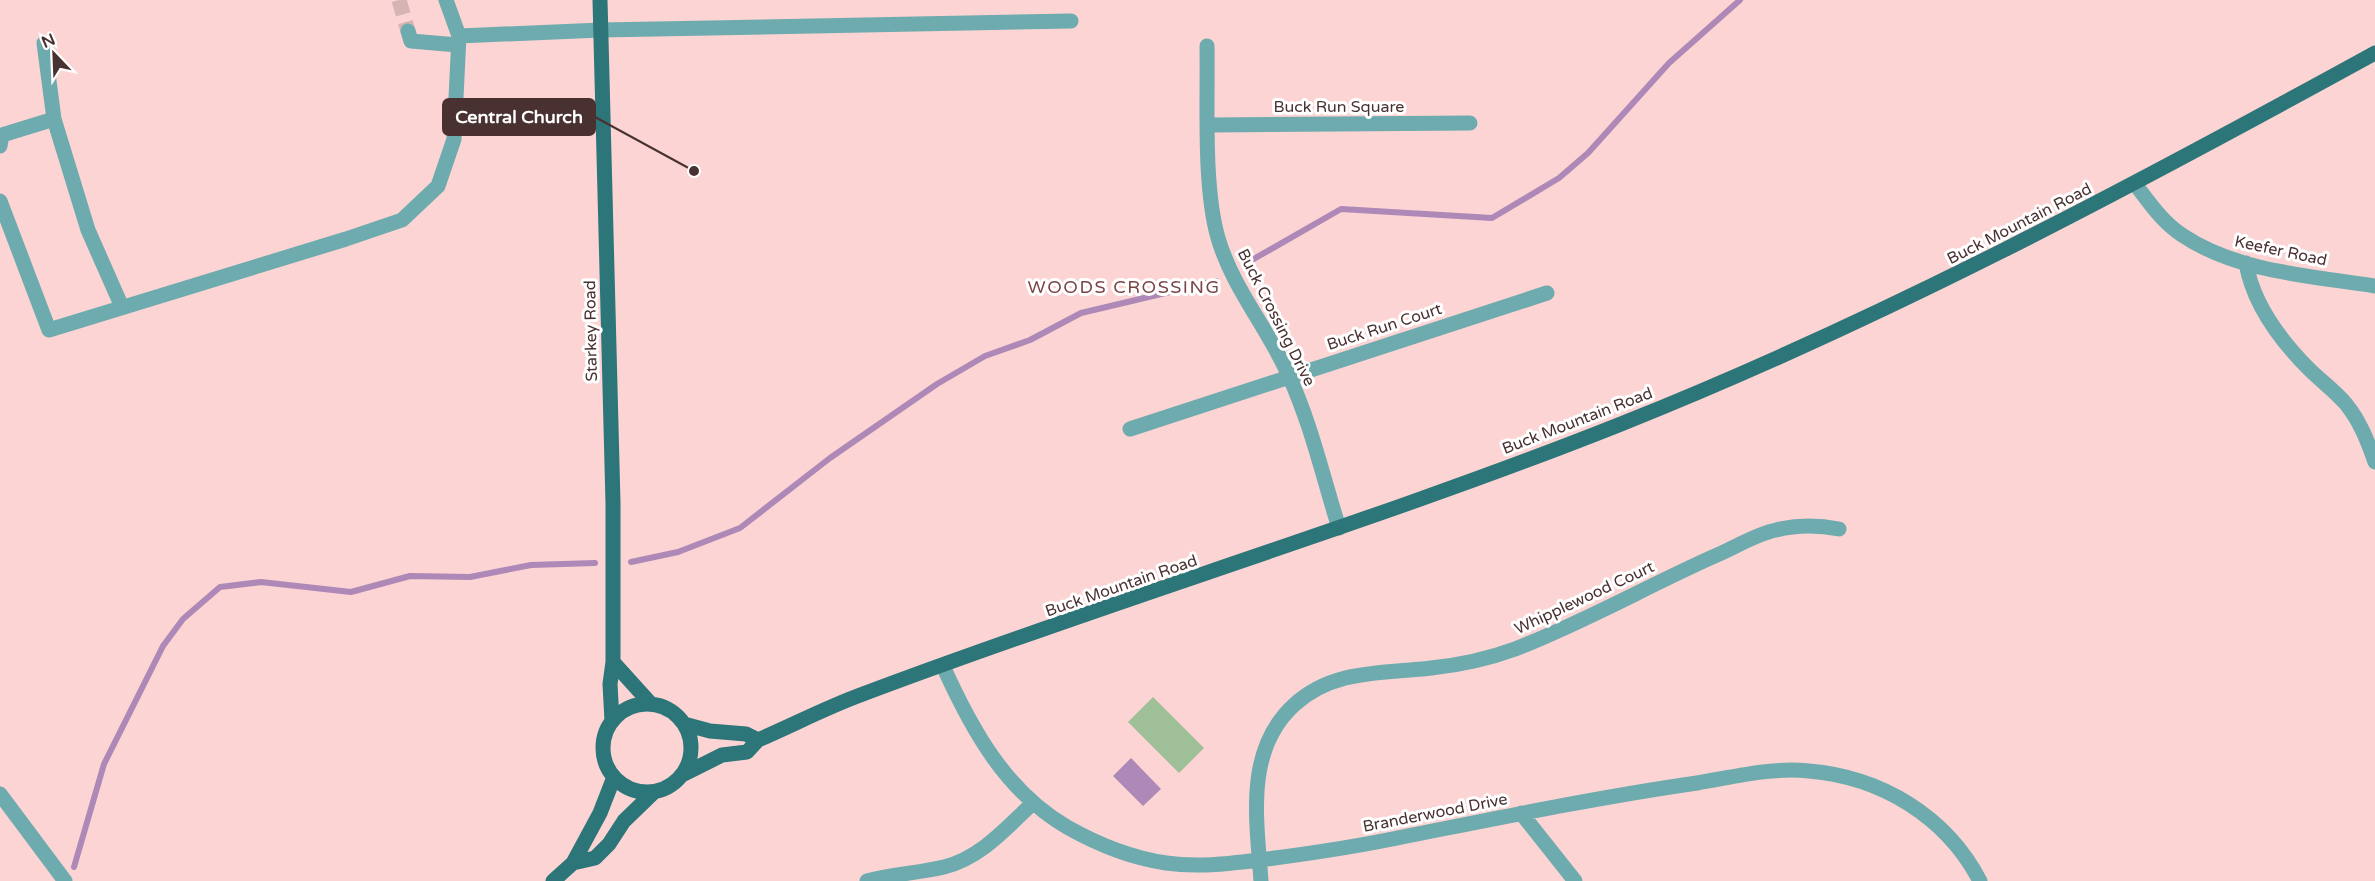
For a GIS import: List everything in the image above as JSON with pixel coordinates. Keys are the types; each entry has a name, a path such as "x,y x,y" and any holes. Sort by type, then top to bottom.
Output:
{"main road":[{"name":"Starkey Road","path":"600,0 613,503 613,662 610,684 612,722"},
{"name":"Buck Mountain Road","path":"682,775 722,755 747,752 758,740 861,694 1339,528 1623,423 1818,340 1969,268 2135,184 2375,53"},
{"path":"613,662 651,704"},
{"path":"573,863 595,858 609,844 624,821 654,792 675,783 689,763 692,750 690,736 684,724 669,711 651,704 636,705 623,712 612,722 605,735 603,750 606,764 614,777 632,789 654,792"},
{"path":"684,724 710,732 746,734 758,740"},
{"path":"553,881 573,863 600,813 614,777"}],"street":[{"path":"0,201 49,330 402,220 438,186 454,139 458,40 446,0"},
{"path":"408,31 411,41 601,30 1071,21"},
{"path":"44,43 54,119 88,230 122,308"},
{"name":"Buck Crossing Drive","path":"1207,46 1212,198 1217,235 1238,288 1269,335 1289,375 1339,528"},
{"path":"0,146 2,135 54,119"},
{"name":"Buck Run Square","path":"1209,125 1470,123"},
{"name":"Keefer Road","path":"2135,184 2155,211 2180,233 2203,248 2246,263 2375,286"},
{"path":"2246,263 2249,282 2257,302 2279,334 2307,366 2346,404 2360,425 2375,462"},
{"name":"Buck Run Court","path":"1130,429 1289,375 1547,293"},
{"name":"Whipplewood Court","path":"1261,881 1256,797 1258,771 1266,746 1278,723 1294,705 1313,690 1335,680 1358,674 1464,664 1512,650 1558,632 1674,574 1773,530 1798,526 1839,529"},
{"name":"Branderwood Drive","path":"943,666 983,746 1005,774 1033,803 1064,826 1134,856 1167,863 1208,866 1337,850 1521,813 1775,771 1807,770 1845,776 1875,785 1900,798 1934,822 1955,843 1980,881"},
{"path":"0,795 65,881"},
{"path":"867,881 946,867 968,858 985,848 1033,803"},
{"path":"1521,813 1575,881"}],"green space":[{"path":"1153,697 1204,748 1179,773 1128,722"}],"shaded area":[{"path":"1131,758 1161,789 1143,806 1113,776"}],"waterway":[{"path":"1245,264 1341,209 1492,218 1559,178 1588,153 1669,63 1740,0"},
{"path":"631,562 678,552 740,528 830,458 937,384 985,356 1030,340 1081,313 1216,281"},
{"path":"74,867 104,764 163,646 183,619 220,587 261,582 351,592 410,576 470,577 531,565 595,563"}],"tunnel":[{"path":"399,0 408,31"}],"place":[{"name":"Central Church","path":"694,171"}],"district":[{"name":"WOODS CROSSING","path":"1124,287"}]}
